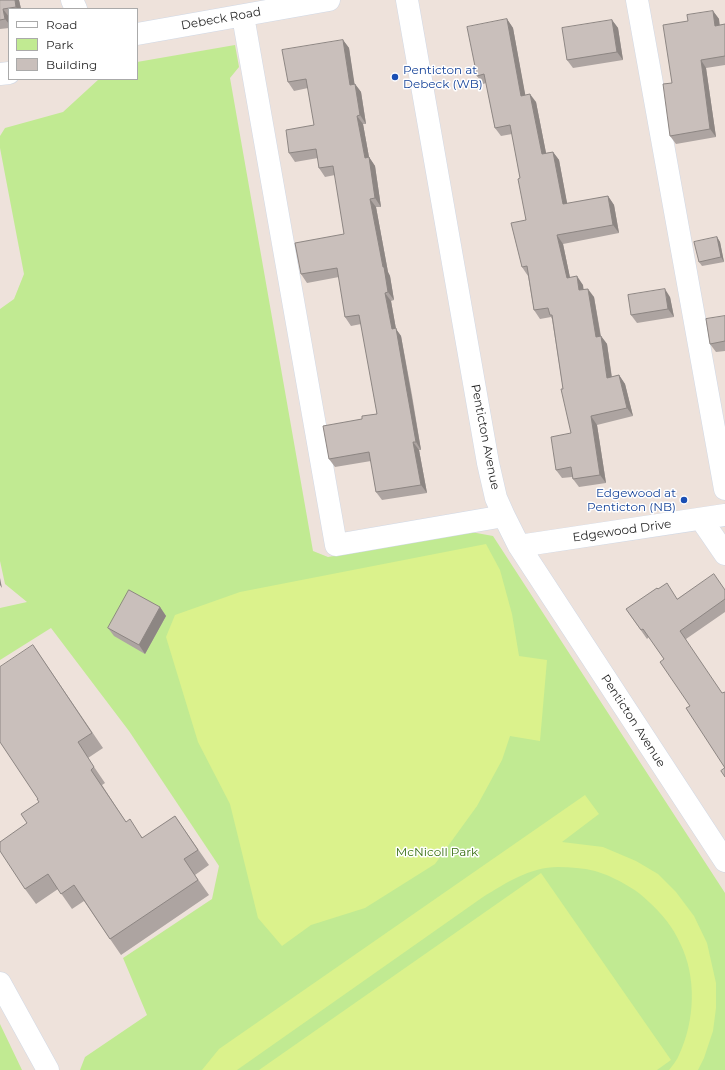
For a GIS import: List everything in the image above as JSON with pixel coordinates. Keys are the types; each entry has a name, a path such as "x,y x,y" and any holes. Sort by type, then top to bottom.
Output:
{"street":[{"name":"Debeck Road","path":"138,34 328,0"},
{"name":"Penticton Avenue","path":"407,0 488,463 496,498 519,546 725,861"},
{"path":"637,0 725,489"},
{"path":"244,16 336,546 504,516"},
{"name":"Edgewood Drive","path":"519,546 725,515"},
{"path":"701,519 725,554"},
{"path":"0,983 48,1070"}],"green space":[{"name":"McNicoll Park","path":"235,45 239,67 230,78 313,551 328,557 471,532 493,536 725,893 725,1070 80,1070 85,1057 147,1015 123,958 212,899 219,866 129,731 51,628 0,660 0,608 27,602 5,584 0,561 0,309 14,299 24,274 0,148 0,136 5,128 63,112 98,80 138,80 138,62"},
{"path":"486,544 500,570 512,614 519,656 547,660 540,741 510,736 502,760 477,806 435,864 365,908 311,925 282,946 258,918 230,804 198,742 166,637 175,615 240,592"},
{"path":"585,795 599,814 562,842 603,847 636,861 658,874 676,892 694,916 707,943 716,983 716,1008 713,1031 704,1058 698,1070 669,1070 677,1059 684,1042 691,1014 692,999 689,970 685,956 671,926 658,911 635,890 620,881 595,871 558,867 528,873 509,881 483,897 237,1070 202,1070 219,1049"},
{"path":"541,873 671,1060 657,1070 259,1070"},
{"path":"0,1024 22,1070 0,1070"}],"building":[{"path":"0,0 15,0 16,7 3,9 5,19 0,20"},
{"path":"713,11 715,26 725,24 725,56 701,60 710,129 670,136 663,84 672,83 663,25 688,21 687,15"},
{"path":"507,19 521,96 530,94 542,154 553,152 563,204 608,196 613,225 557,235 567,278 577,276 579,290 588,289 596,337 601,336 607,378 619,375 627,408 591,416 600,475 573,479 571,467 556,470 551,437 571,433 561,389 563,389 552,315 550,315 548,308 534,310 527,266 522,267 511,223 526,220 510,125 495,128 484,74 477,76 467,27"},
{"path":"612,20 617,52 567,60 562,28"},
{"path":"343,40 350,85 355,84 360,115 357,116 365,158 369,157 375,198 370,199 384,267 388,292 385,293 392,329 396,328 416,442 413,442 421,485 376,492 369,452 329,459 323,426 362,419 362,416 377,414 359,315 345,317 337,268 301,274 295,243 344,234 333,166 319,168 316,149 289,153 286,130 314,125 306,79 288,82 282,50"},
{"path":"717,237 721,257 699,262 694,242"},
{"path":"665,289 668,309 631,315 628,295"},
{"path":"725,316 725,341 710,344 706,319"},
{"path":"714,574 725,590 725,599 680,631 722,693 725,692 725,768 686,708 690,706 660,662 664,659 643,629 641,630 626,609 667,583 677,599"},
{"path":"129,590 160,607 139,645 108,628"},
{"path":"33,645 92,733 78,742 94,767 91,770 126,822 130,819 142,838 175,816 198,850 184,859 198,880 110,939 74,885 61,894 48,874 25,889 0,851 0,842 27,823 21,814 39,802 0,742 0,667"},
{"path":"725,768 725,777 721,771"}],"place":[{"name":"Penticton at Debeck (WB)","path":"395,77"},
{"name":"Edgewood at Penticton (NB)","path":"684,500"}]}
